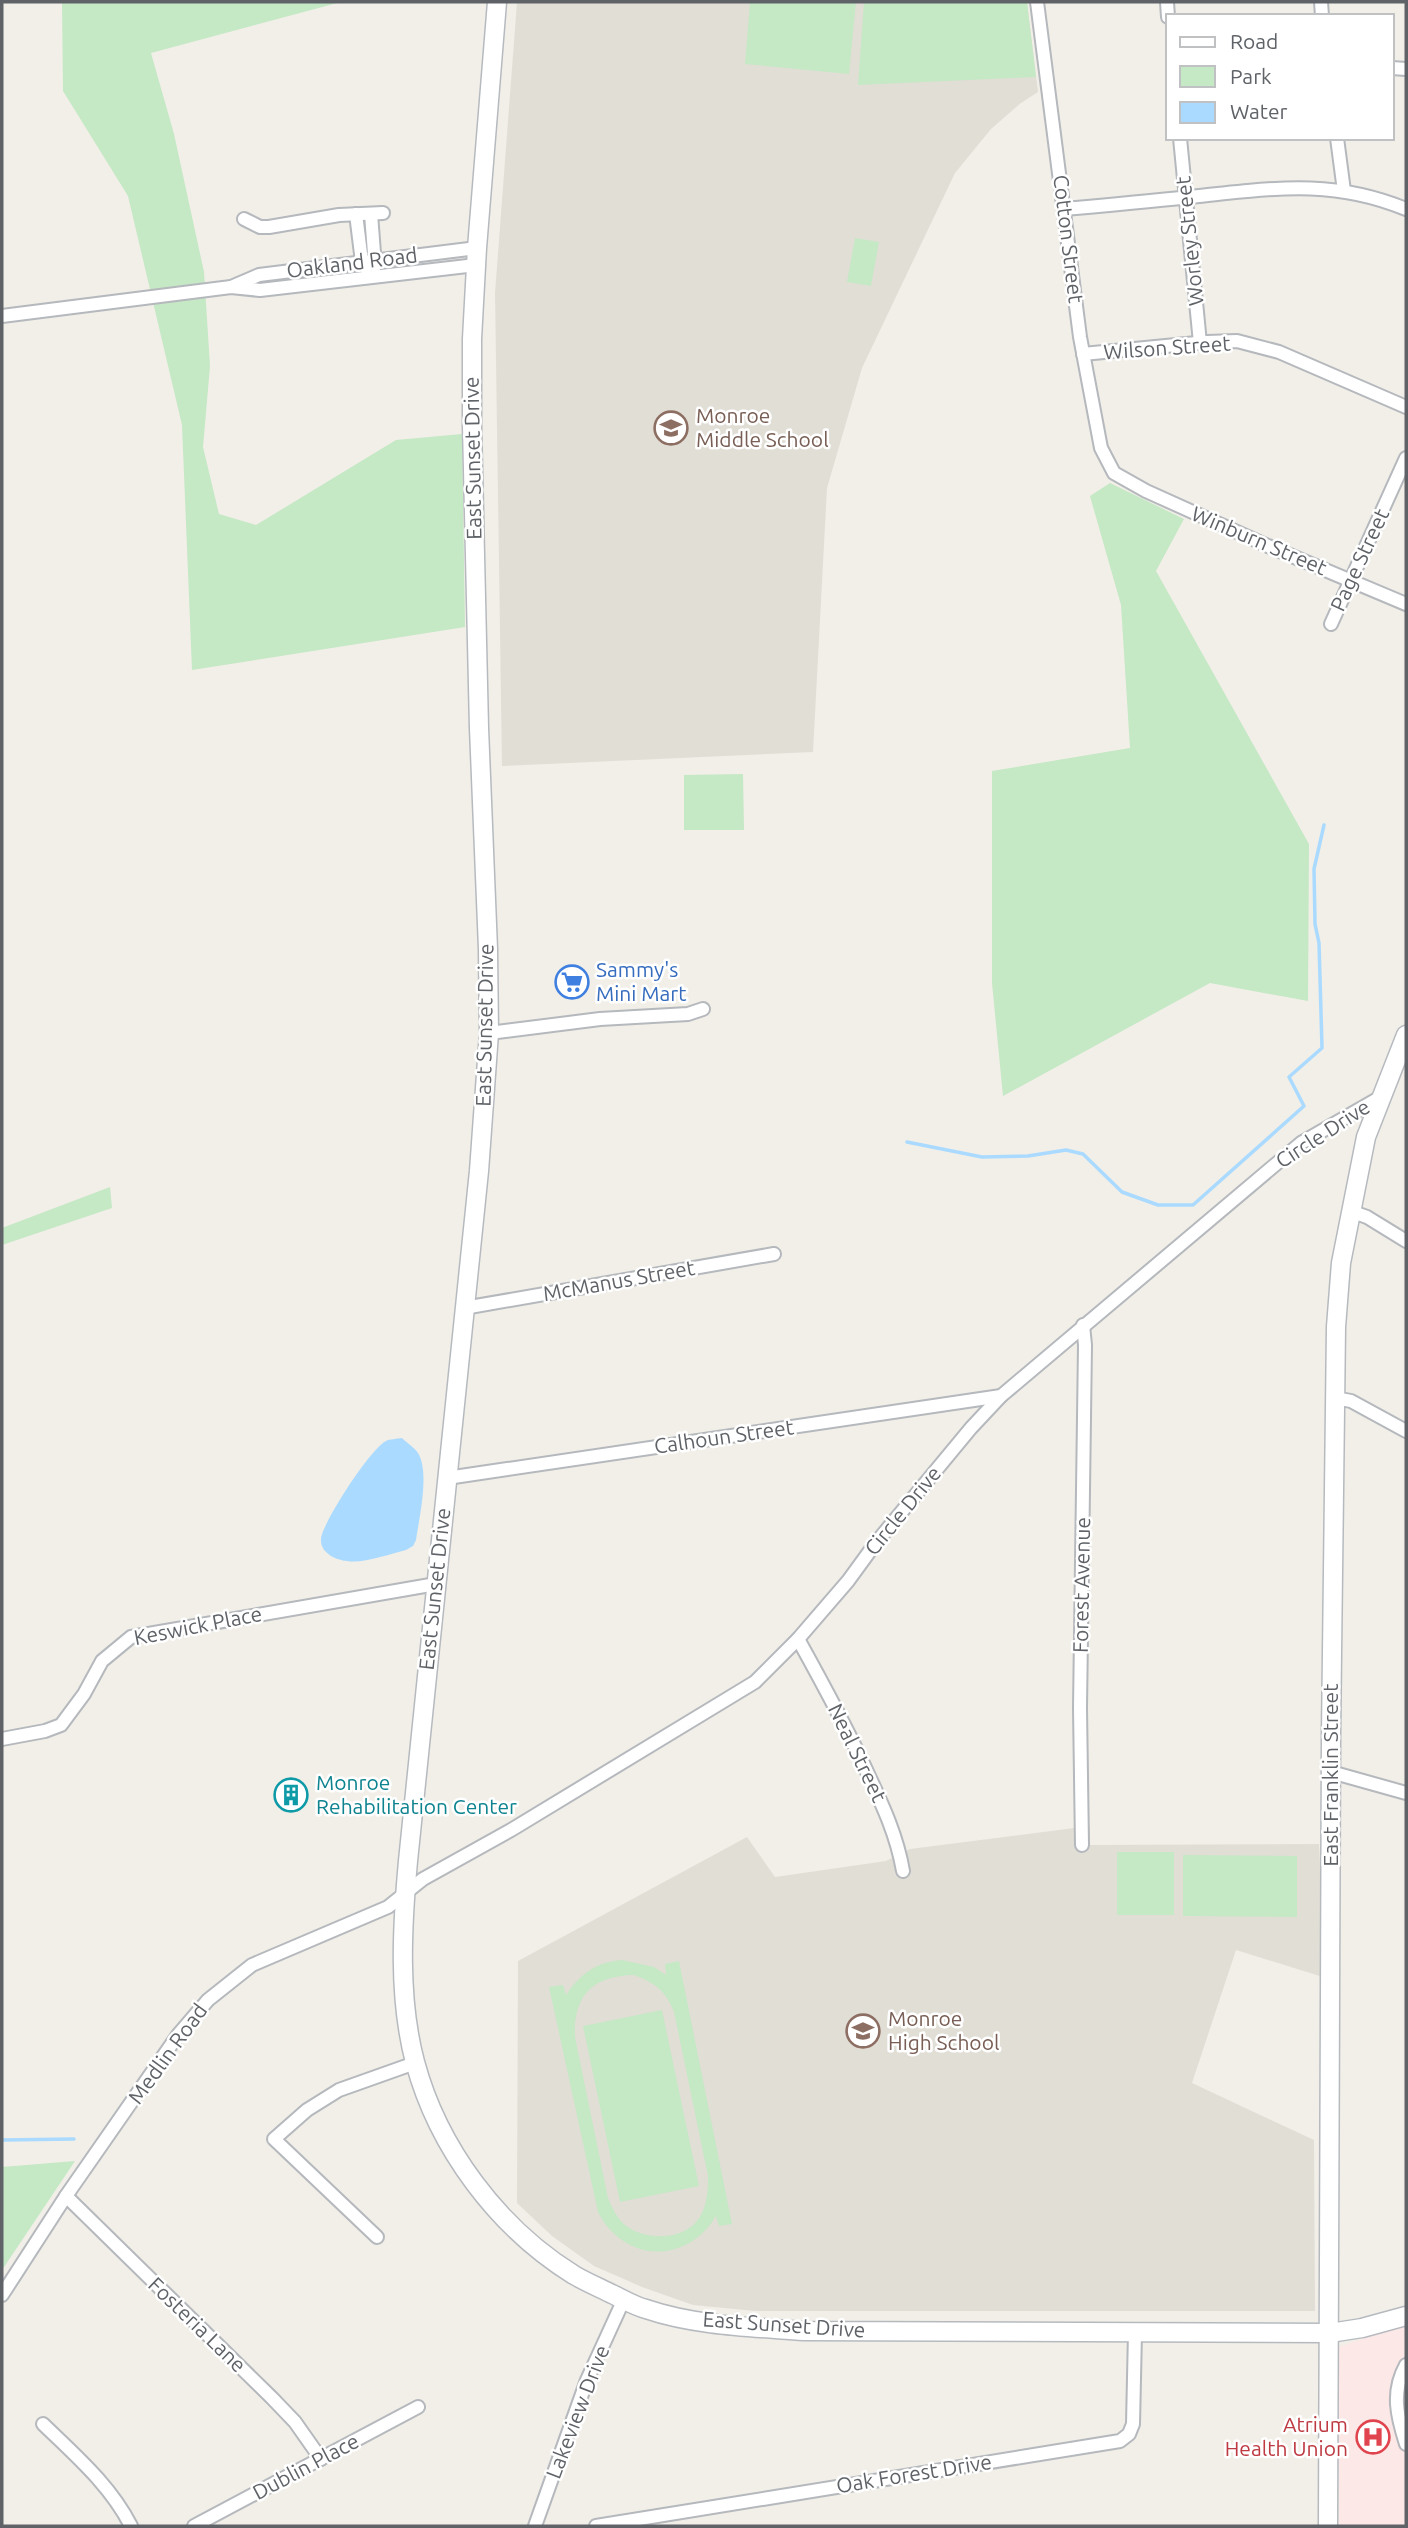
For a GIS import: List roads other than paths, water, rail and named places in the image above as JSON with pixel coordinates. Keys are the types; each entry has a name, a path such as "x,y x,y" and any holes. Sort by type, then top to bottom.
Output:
{"street":[{"name":"East Sunset Drive","path":"498,2 472,339 479,728 489,1033 479,1171 405,1893 405,1996 415,2063 446,2139 488,2199 522,2235 552,2260 575,2276 645,2309 726,2325 804,2331 1330,2333 1352,2331 1406,2316"},
{"name":"Cotton Street","path":"1037,2 1083,354 1101,448 1114,472"},
{"name":"Worley Street","path":"1180,140 1200,343"},
{"path":"1337,140 1344,191"},
{"path":"1065,209 1289,187 1344,191 1380,199 1406,209"},
{"path":"244,219 260,227 269,227 377,213 373,276"},
{"path":"356,214 362,261 373,276"},
{"name":"Oakland Road","path":"230,288 259,275 362,261 477,256"},
{"name":"Oakland Road","path":"2,316 230,288 260,290 373,276 477,256"},
{"name":"Wilson Street","path":"1083,354 1237,341 1279,352 1406,407"},
{"name":"Page Street","path":"1331,624 1406,457"},
{"name":"Winburn Street","path":"1114,472 1170,502 1406,604"},
{"path":"489,1033 600,1019 688,1014 703,1009"},
{"name":"East Franklin Street","path":"1328,2526 1336,1327 1341,1264 1366,1137 1406,1035"},
{"name":"Circle Drive","path":"405,1893 423,1879 511,1830 755,1682 798,1639 962,1438 1001,1396 1301,1143 1381,1097"},
{"path":"1350,1211 1367,1217 1406,1241"},
{"name":"McManus Street","path":"464,1308 774,1254"},
{"name":"Forest Avenue","path":"1082,1846 1080,1708 1083,1325"},
{"name":"Calhoun Street","path":"447,1478 1001,1396"},
{"path":"1335,1398 1351,1401 1406,1431"},
{"name":"Keswick Place","path":"2,1739 45,1731 61,1725 84,1694 102,1661 131,1637 436,1584"},
{"name":"Neal Street","path":"798,1639 842,1718 887,1814 899,1845 903,1871"},
{"path":"1331,1772 1406,1793"},
{"name":"Medlin Road","path":"2,2295 66,2196 178,2035 208,2000 252,1965 388,1907 405,1893"},
{"path":"377,2237 274,2139 307,2110 339,2090 415,2063"},
{"name":"Fosteria Lane","path":"66,2196 272,2398 295,2422 321,2459"},
{"name":"Lakeview Drive","path":"535,2526 587,2381 624,2299"},
{"name":"Oak Forest Drive","path":"596,2526 1121,2441 1129,2434 1133,2424 1135,2332"},
{"path":"1406,2365 1396,2398 1406,2444"},
{"name":"Dublin Place","path":"194,2526 418,2407"},
{"path":"43,2424 98,2477 119,2504 131,2526"}],"water":[{"path":"402,1438 418,1453 423,1472 421,1508 413,1546 353,1562 329,1555 321,1544 321,1539 338,1503 379,1447 388,1440"}],"waterway":[{"path":"907,1142 982,1157 1028,1156 1066,1150 1083,1154 1122,1192 1158,1205 1193,1205 1304,1106 1289,1077 1322,1048 1314,869 1324,825"},
{"path":"2,2140 74,2139"}],"place":[{"name":"Monroe Middle School","path":"671,428"},
{"name":"Sammy's Mini Mart","path":"572,982"},
{"name":"Monroe Rehabilitation Center","path":"291,1795"},
{"name":"Monroe High School","path":"863,2031"},
{"name":"Atrium Health Union","path":"1373,2437"}]}
